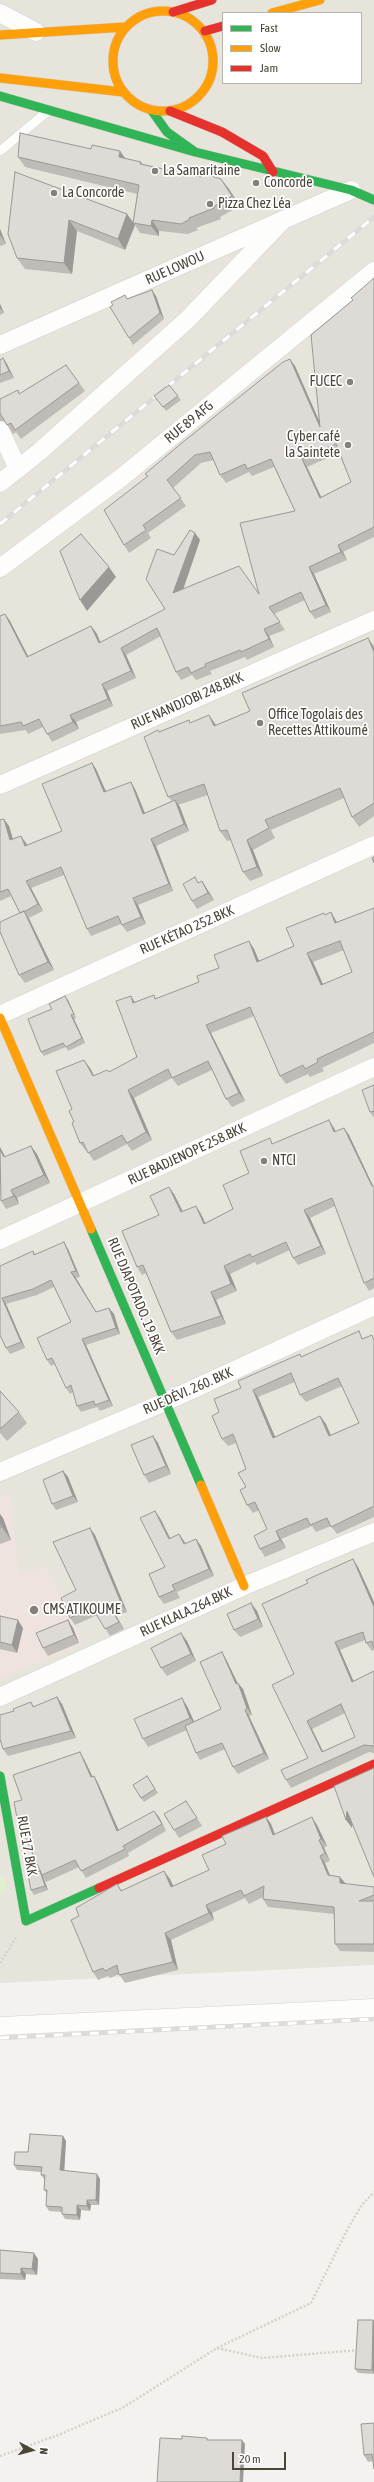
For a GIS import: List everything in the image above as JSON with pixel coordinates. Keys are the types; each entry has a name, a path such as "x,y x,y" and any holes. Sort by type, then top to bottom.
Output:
{"main road":[{"path":"173,12 212,0"},
{"path":"276,12 320,0"},
{"path":"156,11 173,12 189,18 205,31 211,46 213,63 209,80 202,95 186,106 170,111 152,111 136,104 123,92 115,77 113,59 116,42 125,27 139,16 156,11"},
{"path":"205,31 222,26"},
{"path":"0,35 125,27"},
{"path":"0,78 123,92"},
{"path":"0,96 195,152 351,190 374,200"},
{"path":"152,111 167,132 195,152"},
{"path":"170,111 222,132 263,156 273,172"},
{"name":"RUE DJAPOTADO. 19.BKK","path":"0,1018 82,1204 244,1586"},
{"path":"26,1921 374,1764"},
{"name":"RUE 17. BKK","path":"0,1776 26,1921"}],"street":[{"path":"0,13 36,32"},
{"name":"RUE LOWOU","path":"0,345 351,190"},
{"path":"0,483 18,469 187,320 282,221"},
{"name":"RUE 89 AFG","path":"0,568 122,477 374,271"},
{"path":"0,430 18,469"},
{"name":"RUE NANDJOBI 248.BKK","path":"0,785 374,620"},
{"name":"RUE KÉTAO 252.BKK","path":"0,1015 374,845"},
{"name":"RUE BADJENOPE 258.BKK","path":"0,1240 82,1204 374,1067"},
{"name":"RUE DÉVI. 260. BKK","path":"0,1472 165,1402 374,1306"},
{"name":"RUE KLALA.264.BKK","path":"0,1697 244,1586 374,1532"},
{"path":"0,2026 374,2008"}],"lane":[{"path":"0,151 48,111"}],"path":[{"path":"0,1962 26,1921"},
{"path":"0,2456 58,2436 124,2407 217,2348 311,2303 347,2230 361,2206 374,2192"},
{"path":"217,2348 262,2358 310,2356 367,2348"}],"shaded area":[{"path":"0,0 374,0 374,1965 0,1983"},
{"name":"CMS ATIKOUME","path":"10,1493 19,1576 47,1567 83,1643 0,1679 0,1498"}],"green space":[{"path":"4,1875 7,1888 0,1897 0,1878"}],"building":[{"path":"20,133 91,149 92,145 120,151 119,157 141,162 140,164 201,177 202,173 221,179 232,196 213,207 214,208 189,218 190,219 181,224 152,220 151,226 133,223 139,185 18,157"},
{"path":"15,172 127,214 118,239 69,220 64,263 17,258 8,234"},
{"path":"374,278 374,527 338,545 341,552 309,567 326,605 310,612 301,592 269,607 280,622 264,629 269,639 241,652 240,650 205,664 206,666 191,673 188,667 176,672 157,628 121,648 131,671 102,684 108,699 70,715 73,722 47,734 39,719 23,726 21,722 0,726 0,616 5,614 27,657 91,626 99,643 165,609 146,579 157,549 174,555 190,530 195,533 173,593 239,566 259,594 240,523 295,511 271,459 247,469 245,464 220,475 210,452 195,455 167,480 181,498 143,525 146,530 124,545 104,510 148,476 145,474 183,442 283,362 290,359 320,427 311,335 353,300 351,298","holes":["336,444 351,482 320,498 302,459"]},
{"path":"152,290 160,313 129,338 110,307 113,305 111,302 125,295 127,299"},
{"path":"3,358 9,371 0,375 0,360"},
{"path":"66,365 79,383 15,430 11,423 7,425 0,413 0,399 18,390 19,394"},
{"path":"169,385 178,396 163,407 154,396"},
{"path":"81,534 109,567 80,600 60,551"},
{"path":"368,638 374,652 374,803 352,817 340,788 265,820 269,828 247,840 257,867 243,872 227,830 220,831 204,784 168,797 144,737 158,730 159,732 189,720 190,723 209,715 214,726 250,711 242,693"},
{"path":"92,763 104,792 131,782 143,814 175,800 184,824 151,839 169,884 133,898 141,917 122,925 118,916 87,929 61,867 26,881 38,904 20,913 8,889 0,892 0,820 4,819 10,840 21,836 25,846 62,831 42,784"},
{"path":"195,877 198,883 202,881 208,893 192,901 183,884"},
{"path":"374,908 374,1032 317,1059 318,1062 305,1069 303,1065 280,1076 250,1007 206,1025 239,1093 226,1099 208,1061 172,1078 168,1069 128,1090 146,1132 127,1143 122,1135 88,1153 83,1142 80,1143 72,1123 74,1122 69,1111 72,1109 56,1071 84,1060 93,1076 107,1070 109,1072 137,1057 116,1001 131,996 133,1003 154,995 155,999 199,982 197,976 219,968 214,955 249,941 257,962 294,946 286,928 324,913 325,915 331,912 335,923","holes":["340,941 352,972 321,985 307,953"]},
{"path":"24,911 48,962 19,975 0,932 0,922"},
{"path":"65,996 74,1014 71,1015 82,1038 66,1047 63,1043 41,1052 28,1019 52,1009 49,1004"},
{"path":"374,1085 374,1111 370,1112 362,1090"},
{"path":"329,1120 334,1132 344,1128 372,1186 374,1186 374,1278 364,1283 332,1198 304,1210 321,1246 293,1258 286,1242 252,1257 250,1254 224,1266 231,1284 211,1292 221,1316 171,1332 143,1265 137,1267 122,1231 159,1215 150,1196 169,1187 181,1212 196,1206 204,1224 233,1209 223,1185 249,1173 240,1151 270,1138 272,1144"},
{"path":"31,1146 44,1175 11,1190 14,1196 1,1201 0,1150 4,1157"},
{"path":"64,1242 76,1271 71,1272 96,1312 109,1308 116,1328 82,1339 109,1400 95,1405 94,1401 77,1406 71,1385 66,1388 52,1358 47,1360 37,1338 71,1322 51,1280 33,1289 2,1298 21,1342 6,1348 0,1335 0,1266 33,1251 34,1255"},
{"path":"359,1331 362,1339 372,1335 374,1341 374,1506 331,1527 327,1518 310,1525 307,1518 276,1531 280,1540 260,1549 254,1536 267,1529 255,1502 247,1505 240,1490 246,1487 238,1473 246,1469 233,1434 222,1439 212,1416 219,1412 214,1399 241,1388 238,1381 300,1354 301,1357","holes":["291,1373 300,1395 338,1378 359,1423 329,1436 320,1416 273,1438 253,1390"]},
{"path":"0,1391 19,1412 0,1429"},
{"path":"153,1436 166,1466 144,1475 131,1445"},
{"path":"63,1471 73,1496 52,1504 43,1480"},
{"path":"155,1511 169,1539 179,1534 184,1544 196,1539 209,1569 172,1585 175,1590 159,1597 149,1574 165,1567 140,1518"},
{"path":"90,1528 122,1605 111,1609 119,1622 105,1629 92,1607 70,1618 61,1598 76,1590 53,1542"},
{"path":"353,1559 374,1607 374,1648 372,1641 366,1643 363,1632 335,1642 352,1682 374,1671 374,1746 364,1745 286,1780 281,1770 308,1758 272,1685 294,1674 262,1604 308,1583 306,1580","holes":["341,1704 355,1737 322,1752 307,1721"]},
{"path":"251,1603 258,1619 234,1630 227,1614"},
{"path":"0,1616 18,1620 12,1645 0,1642"},
{"path":"68,1620 74,1635 43,1648 36,1633"},
{"path":"181,1633 191,1654 161,1668 151,1648"},
{"path":"222,1652 236,1684 238,1683 247,1708 245,1710 264,1753 233,1767 222,1743 196,1753 185,1726 221,1709 200,1662"},
{"path":"57,1697 71,1731 3,1749 0,1739 0,1715 14,1711 13,1709 31,1702 33,1707"},
{"path":"182,1698 190,1718 143,1739 134,1719"},
{"path":"80,1752 91,1777 94,1776 117,1831 154,1811 162,1824 123,1846 125,1849 81,1871 75,1860 42,1875 17,1818 14,1802 22,1800 13,1775"},
{"path":"374,1768 374,1877 347,1811 346,1820 334,1786"},
{"path":"147,1776 155,1789 141,1798 133,1785"},
{"path":"186,1801 197,1818 174,1830 164,1814"},
{"path":"266,1817 273,1835 312,1817 321,1839 319,1840 325,1853 320,1856 328,1875 340,1877 340,1883 374,1887 374,1895 359,1901 374,1901 374,1944 335,1944 334,1907 263,1899 264,1886 244,1896 241,1890 206,1905 209,1913 165,1933 173,1962 119,1975 117,1965 105,1971 103,1968 93,1972 71,1920 79,1916 76,1908 117,1884 121,1891 164,1871 171,1887 209,1870 202,1855 226,1844 222,1836"},
{"path":"40,1871 45,1886 31,1890 28,1875"},
{"path":"30,2134 63,2136 60,2170 97,2174 96,2200 87,2200 87,2206 77,2205 77,2215 62,2214 62,2207 46,2206 47,2190 44,2190 45,2175 41,2175 42,2167 14,2165 15,2152 28,2152"},
{"path":"0,2250 34,2253 32,2269 21,2268 21,2274 0,2273"},
{"path":"358,2320 373,2320 372,2370 355,2369"},
{"path":"374,2423 374,2469 372,2454 364,2455 361,2424"},
{"path":"182,2436 207,2438 207,2440 242,2440 240,2482 157,2482 160,2438 182,2439"}],"railway":[{"path":"0,524 374,217"},
{"path":"0,2038 374,2019"}],"traffic: fast":[{"path":"0,96 195,152"},
{"path":"152,111 167,132 195,152 351,190 374,200"},
{"path":"91,1229 201,1485"},
{"path":"0,1776 26,1921 99,1888"}],"traffic: slow":[{"path":"276,12 320,0"},
{"path":"163,11 173,12 191,19 205,33 212,51 213,61 212,71 205,89 191,103 173,110 163,111 153,110 135,103 121,89 114,71 113,61 114,51 121,33 135,19 153,12 163,11"},
{"path":"0,35 125,27"},
{"path":"0,78 123,92"},
{"path":"0,1018 91,1229"},
{"path":"201,1485 244,1586"}],"traffic: jam":[{"path":"173,12 212,0"},
{"path":"205,31 222,26"},
{"path":"170,111 222,132 263,156 273,172"},
{"path":"99,1888 374,1764"}],"place":[{"name":"La Samaritaine","path":"155,171"},
{"name":"Concorde","path":"256,183"},
{"name":"La Concorde","path":"54,193"},
{"name":"Pizza Chez Léa","path":"210,204"},
{"name":"FUCEC","path":"350,382"},
{"name":"Cyber café la Saintete","path":"348,445"},
{"name":"Office Togolais des Recettes Attikoumé","path":"260,723"},
{"name":"NTCI","path":"264,1161"},
{"name":"CMS ATIKOUME","path":"34,1610"}]}
